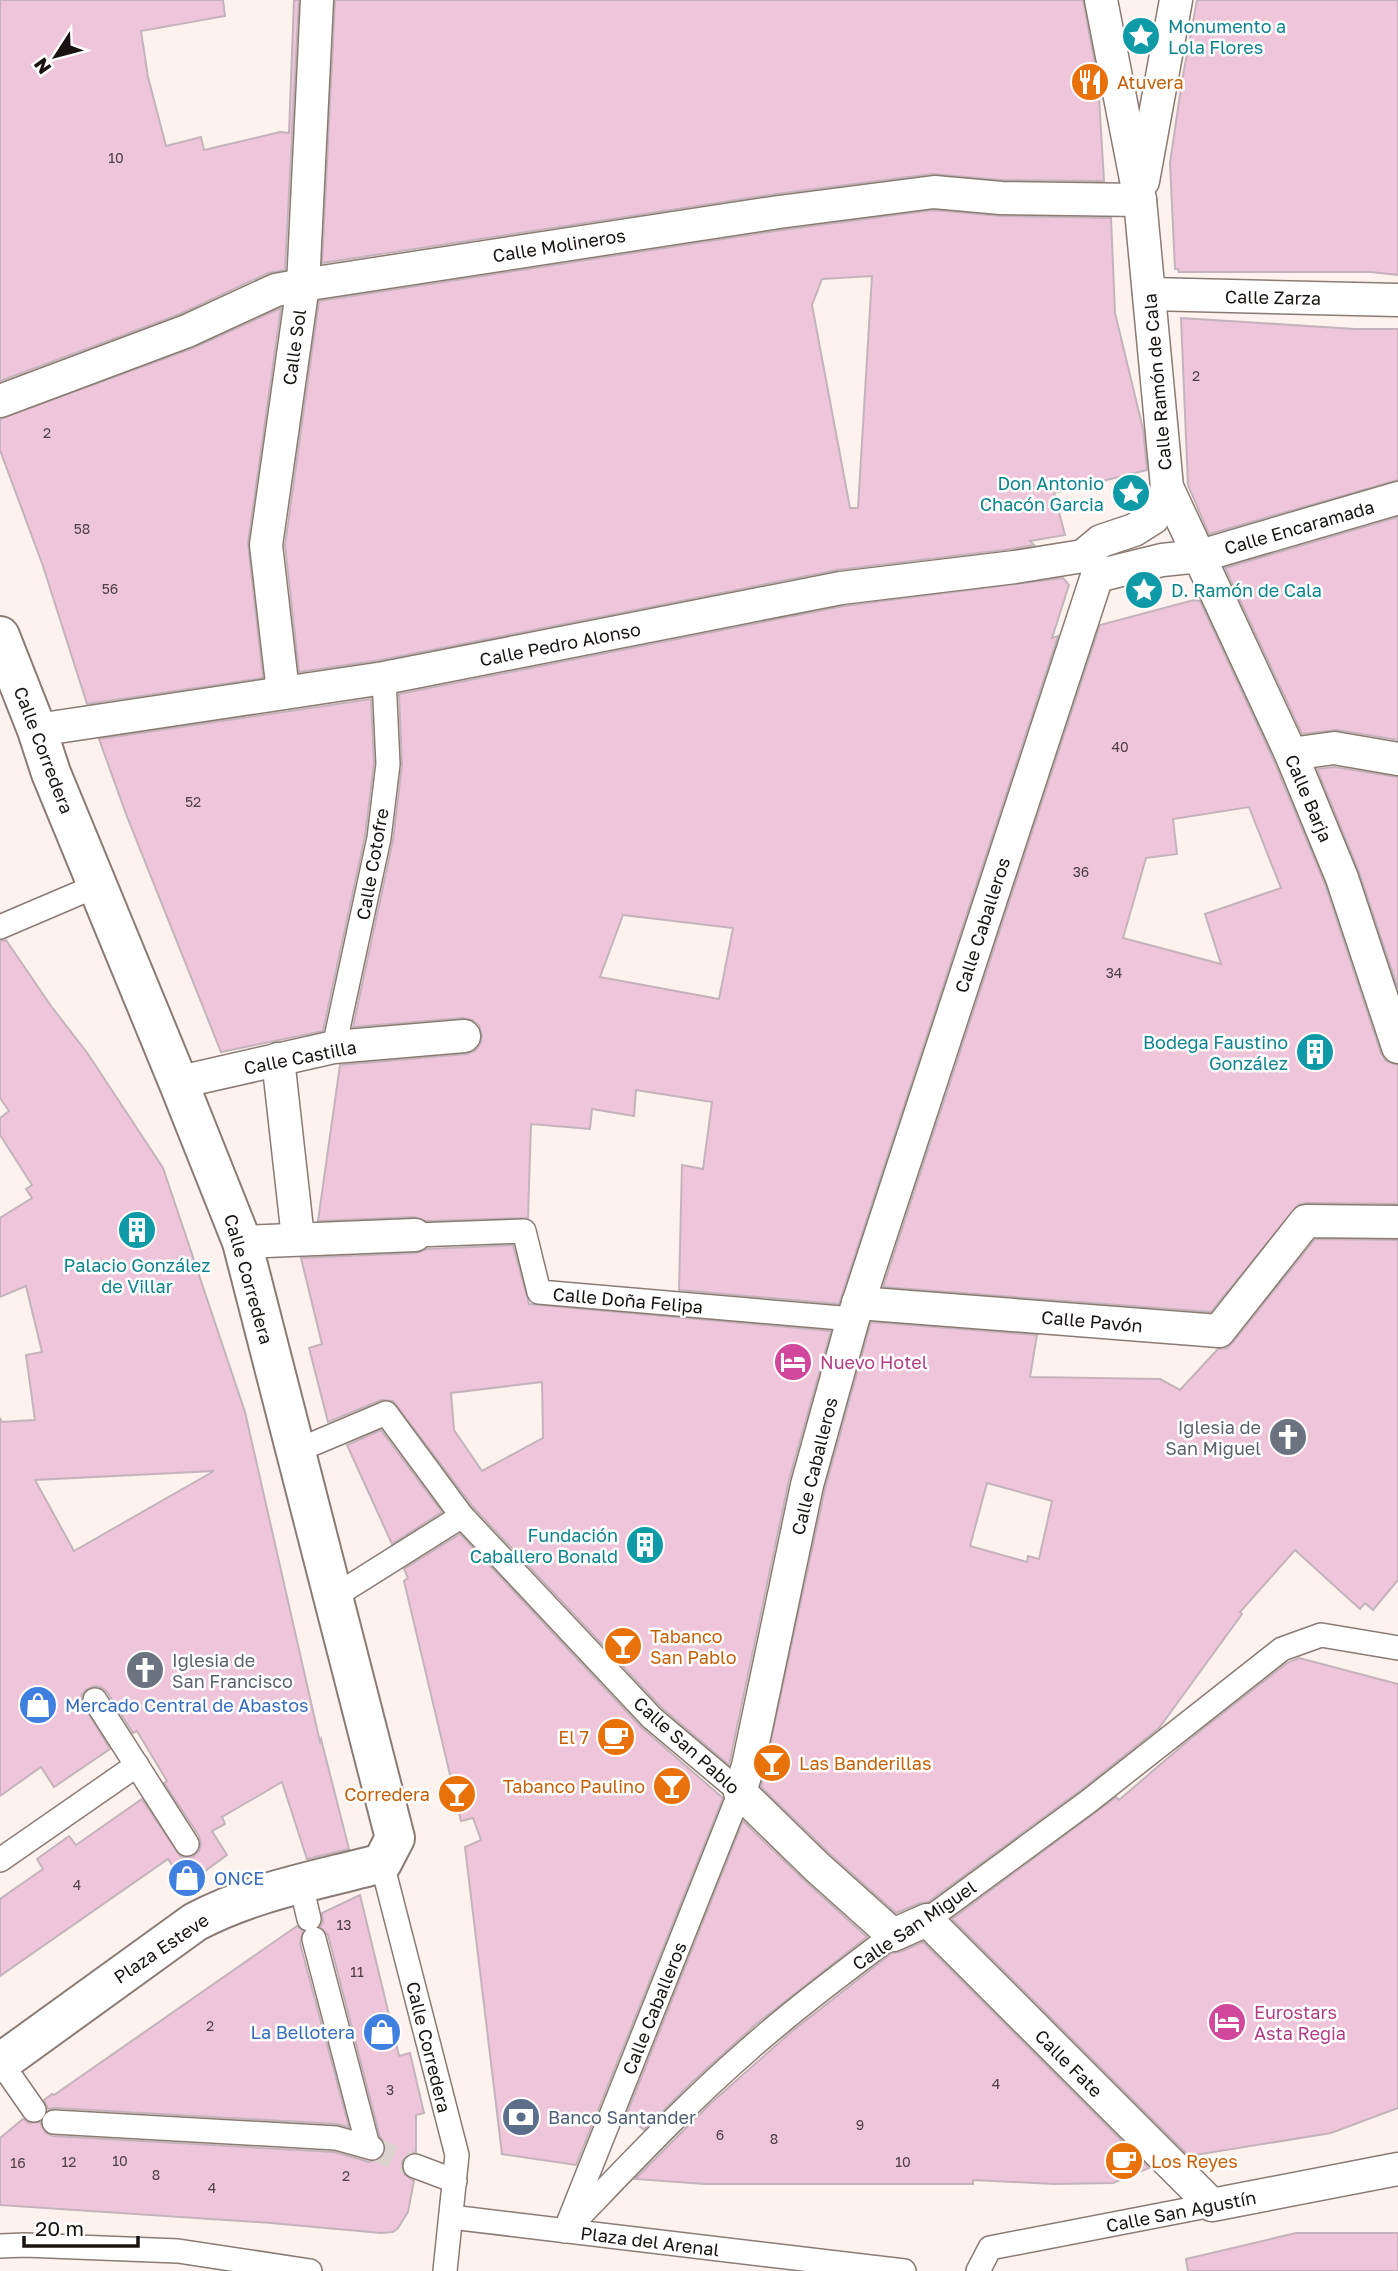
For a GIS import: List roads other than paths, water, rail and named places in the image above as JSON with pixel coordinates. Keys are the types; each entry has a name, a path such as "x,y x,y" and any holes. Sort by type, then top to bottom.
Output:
{"street":[{"name":"Calle Sol","path":"283,692 266,545 303,285 317,0"},
{"name":"Calle Ramón de Cala","path":"1101,0 1140,200 1167,487 1200,556"},
{"name":"Calle Ramón de Cala","path":"1140,200 1176,0"},
{"name":"Calle Molineros","path":"0,401 187,331 275,290 303,285 779,212 934,192 1001,198 1140,200"},
{"name":"Calle Zarza","path":"1149,294 1398,300"},
{"path":"1090,566 1101,541 1134,530 1153,518 1163,503 1167,487"},
{"name":"Calle Encaramada","path":"1090,566 1200,556 1398,498"},
{"name":"Calle Barja","path":"1200,556 1291,754 1342,877 1398,1047"},
{"name":"Calle Pedro Alonso","path":"37,730 384,678 841,588 1015,567 1090,566"},
{"name":"Calle Caballeros","path":"565,2231 740,1792 748,1766 807,1485 856,1311 1090,566"},
{"name":"Calle Corredera","path":"0,636 51,773 242,1242 395,1838 384,1871 457,2155 451,2217"},
{"name":"Calle Cotofre","path":"334,1047 379,838 388,764 384,678"},
{"path":"1291,754 1334,748 1398,759"},
{"path":"0,927 89,889"},
{"name":"Calle Castilla","path":"179,1084 334,1047 464,1036"},
{"path":"278,1059 298,1238"},
{"name":"Calle Pavón","path":"856,1311 1219,1331 1306,1220 1398,1222"},
{"name":"Calle Doña Felipa","path":"242,1242 524,1231 539,1292 856,1311"},
{"name":"Calle San Pablo","path":"315,1443 386,1413 462,1516 652,1718 740,1792 817,1867 893,1935"},
{"path":"346,1589 462,1516"},
{"name":"Calle San Miguel","path":"565,2231 653,2140 746,2052 802,2004 893,1935 927,1920 1088,1801 1282,1649 1321,1636 1398,1648"},
{"path":"95,1700 187,1844"},
{"path":"0,1860 137,1765"},
{"name":"Plaza Esteve","path":"6,2070 179,1933 212,1913 256,1896 384,1871"},
{"path":"6,2070 44,2116 336,2138 370,2147 310,1920"},
{"name":"Calle Fate","path":"927,1920 1212,2205"},
{"path":"415,2166 454,2181"},
{"name":"Calle San Agustín","path":"978,2271 990,2248 1398,2169"},
{"path":"445,2271 451,2217"},
{"name":"Plaza del Arenal","path":"451,2217 904,2271"},
{"path":"0,2246 178,2251 310,2271"}],"tunnel":[{"path":"372,2148 415,2166"}],"place":[{"name":"Monumento a Lola Flores","path":"1141,36"},
{"name":"Atuvera","path":"1090,82"},
{"name":"Don Antonio Chacón Garcia","path":"1131,493"},
{"name":"D. Ramón de Cala","path":"1144,590"},
{"name":"Bodega Faustino González","path":"1315,1052"},
{"name":"Palacio González de Villar","path":"137,1230"},
{"name":"Nuevo Hotel","path":"793,1362"},
{"name":"Iglesia de San Miguel","path":"1288,1437"},
{"name":"Fundación Caballero Bonald","path":"645,1545"},
{"name":"Tabanco San Pablo","path":"623,1646"},
{"name":"Iglesia de San Francisco","path":"145,1670"},
{"name":"Mercado Central de Abastos","path":"38,1705"},
{"name":"El 7","path":"616,1737"},
{"name":"Las Banderillas","path":"772,1763"},
{"name":"Tabanco Paulino","path":"672,1786"},
{"name":"Corredera","path":"457,1794"},
{"name":"ONCE","path":"187,1878"},
{"name":"Eurostars Asta Regia","path":"1227,2022"},
{"name":"La Bellotera","path":"382,2032"},
{"name":"Banco Santander","path":"521,2117"},
{"name":"Los Reyes","path":"1124,2161"}]}
